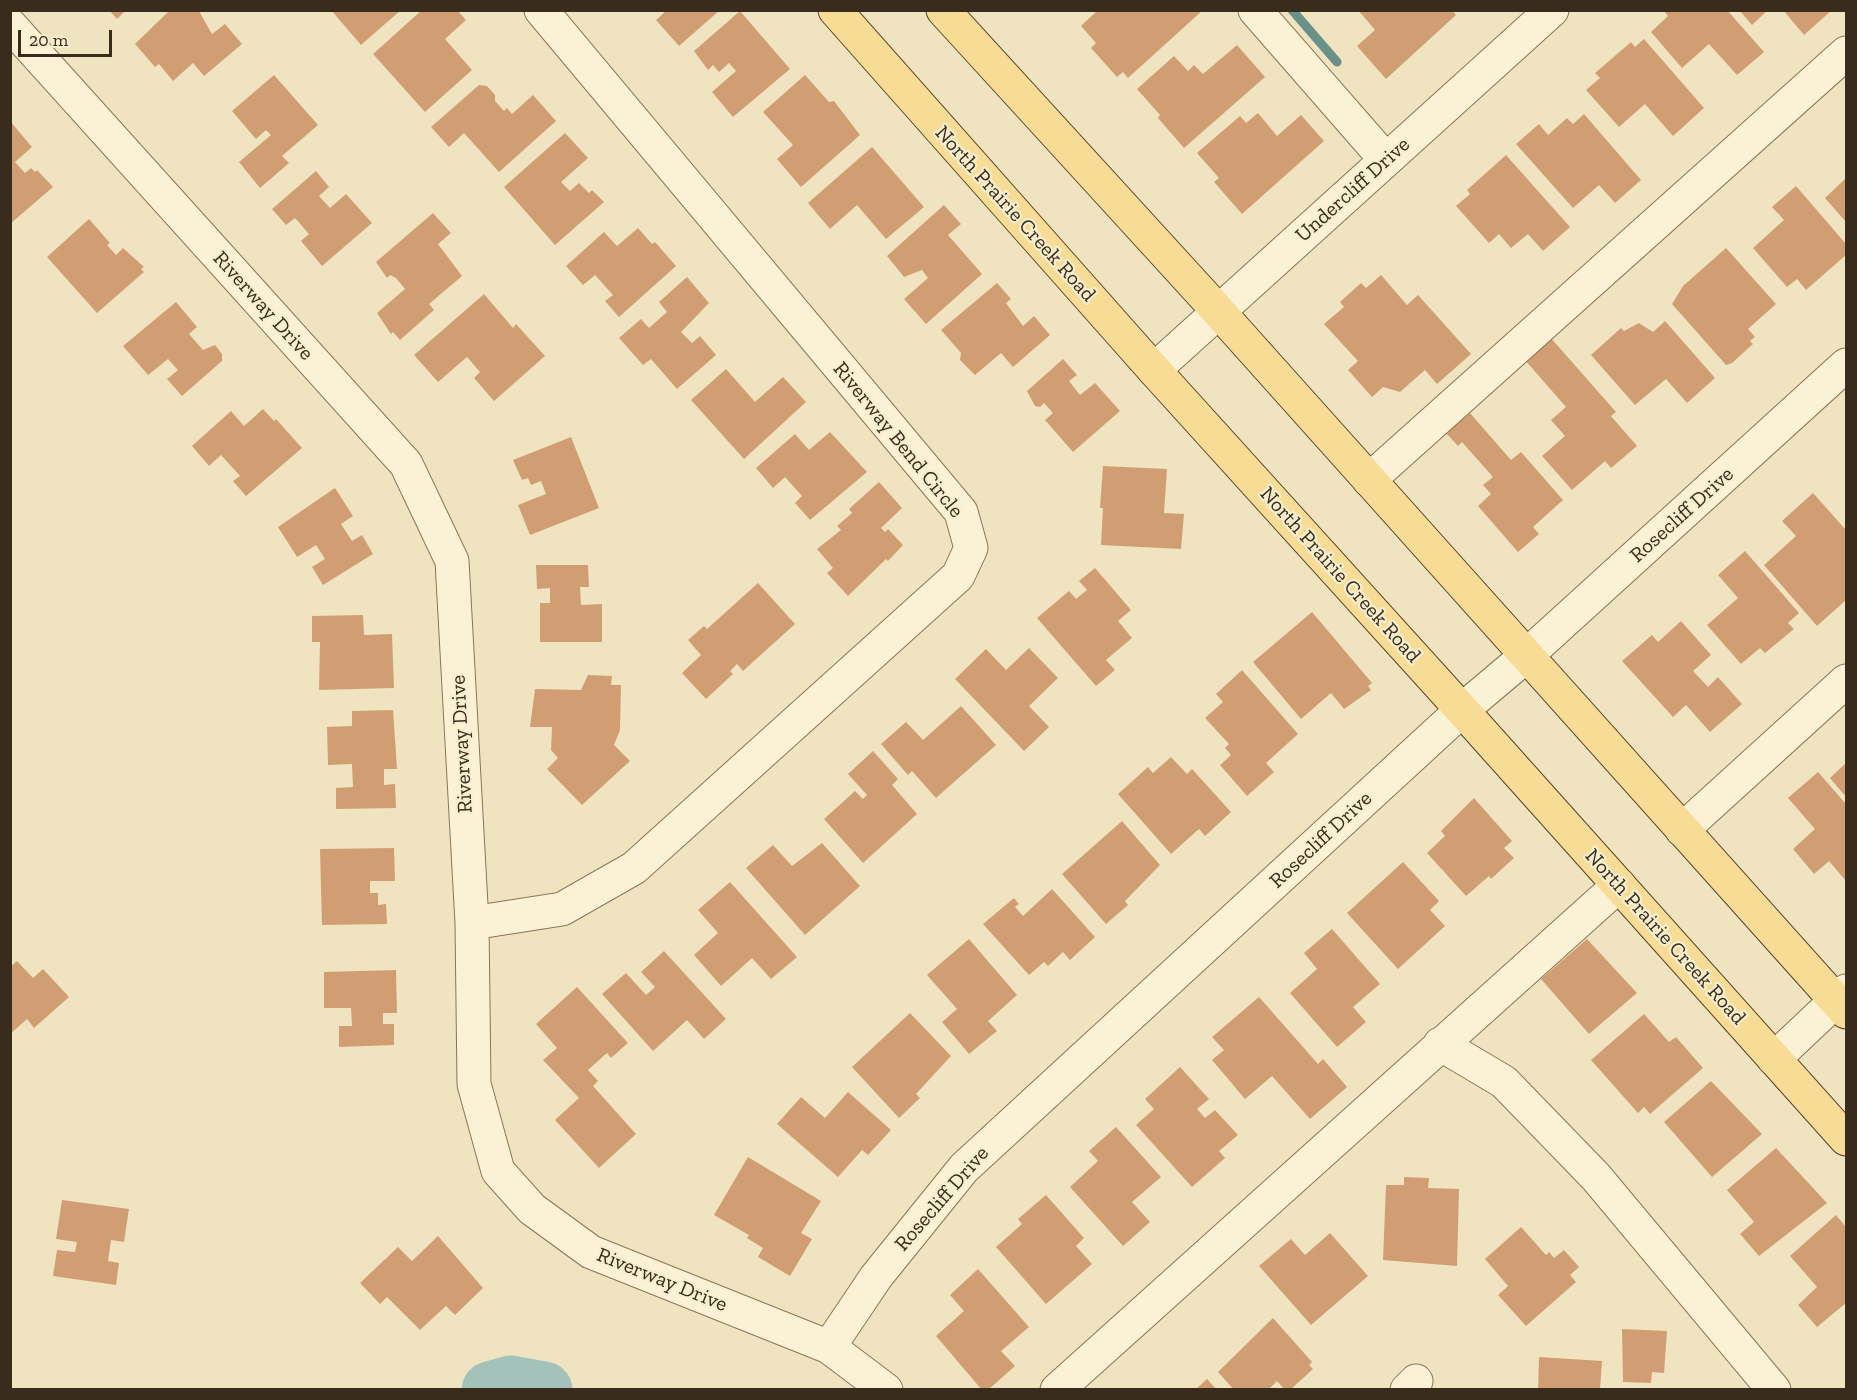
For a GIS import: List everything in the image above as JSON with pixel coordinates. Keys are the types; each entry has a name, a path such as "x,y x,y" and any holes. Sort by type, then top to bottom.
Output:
{"main road":[{"name":"North Prairie Creek Road","path":"834,10 1154,370 1846,1139"},
{"path":"943,10 1219,312 1682,830 1843,1001"}],"street":[{"name":"Riverway Bend Circle","path":"472,923 562,909 634,868 958,576 971,548 961,512 541,10"},
{"path":"1255,10 1386,160"},
{"name":"Undercliff Drive","path":"1154,370 1549,11"},
{"name":"Riverway Drive","path":"10,25 406,465 452,561 472,923 474,1084 498,1171 532,1209 591,1252 829,1347 886,1389"},
{"path":"1369,480 1846,53"},
{"name":"Rosecliff Drive","path":"829,1347 876,1277 964,1168 1462,710 1526,656 1846,364"},
{"path":"1682,830 1846,681"},
{"path":"1057,1389 1619,885"},
{"path":"1774,1059 1843,1001"},
{"path":"1440,1044 1504,1082 1573,1153 1596,1177 1774,1389"}],"building":[{"path":"109,10 126,10 117,19"},
{"path":"170,10 202,10 200,13 212,34 225,24 242,44 204,76 193,63 173,81 159,64 155,67 135,44"},
{"path":"331,10 401,10 361,45"},
{"path":"422,10 457,10 466,20 445,39 472,70 425,112 373,54"},
{"path":"667,10 720,10 679,46 656,20"},
{"path":"1098,10 1203,10 1128,78 1123,72 1117,77 1091,48 1096,43 1081,26"},
{"path":"1358,10 1452,10 1456,15 1386,79 1357,46 1375,30"},
{"path":"1663,10 1727,10 1764,52 1737,75 1709,44 1682,68 1651,32 1668,16"},
{"path":"1739,10 1768,10 1752,25"},
{"path":"1783,10 1832,10 1804,35"},
{"path":"740,11 790,69 733,117 712,92 736,71 729,63 719,72 713,65 708,70 694,51"},
{"path":"1644,39 1704,108 1673,136 1645,104 1619,127 1586,90 1600,78 1595,73 1631,42 1635,47"},
{"path":"1237,45 1265,77 1184,148 1137,89 1174,56 1188,71 1194,65 1203,74"},
{"path":"274,75 318,125 282,156 289,163 260,188 239,162 271,135 266,130 256,139 232,111"},
{"path":"805,75 829,102 834,101 860,135 801,187 777,159 793,145 763,112"},
{"path":"479,85 487,86 495,95 495,101 504,111 507,108 512,114 533,95 556,121 499,172 464,133 449,147 431,127"},
{"path":"1258,113 1277,136 1301,115 1324,141 1242,214 1214,182 1219,178 1197,153 1240,116 1246,123"},
{"path":"1584,114 1641,180 1615,203 1599,185 1573,208 1516,144 1539,124 1548,135 1567,118 1573,124"},
{"path":"10,121 32,147 15,162 25,173 31,168 35,172 37,170 53,187 10,224"},
{"path":"565,133 588,158 561,182 570,191 579,183 589,193 592,190 604,202 555,245 504,187"},
{"path":"872,147 924,207 886,239 857,205 830,229 808,203"},
{"path":"1506,155 1570,227 1543,251 1528,234 1511,248 1499,234 1489,243 1456,206 1470,194 1467,190"},
{"path":"316,171 329,187 319,196 330,208 346,194 372,223 322,266 301,241 309,234 295,218 286,225 272,209"},
{"path":"1846,178 1846,222 1825,198"},
{"path":"1796,186 1846,244 1846,255 1806,290 1797,279 1787,287 1753,248 1784,220 1772,207"},
{"path":"944,205 961,224 948,235 982,274 926,324 904,299 928,278 922,270 904,277 887,256"},
{"path":"433,213 451,233 438,244 462,276 429,304 434,310 400,340 393,332 391,334 377,313 405,289 396,278 390,275 387,278 376,262"},
{"path":"89,219 110,243 107,245 116,255 123,248 144,267 141,269 144,272 97,313 47,257"},
{"path":"638,228 652,244 655,242 676,266 619,317 605,301 613,295 595,275 583,285 566,266 604,232 617,246"},
{"path":"1726,248 1776,304 1748,329 1755,337 1750,341 1753,344 1732,363 1726,365 1672,304 1683,286"},
{"path":"1381,275 1407,305 1418,295 1471,354 1437,384 1425,370 1400,392 1383,387 1372,397 1348,370 1358,361 1324,324 1344,307 1340,302 1361,283 1366,288"},
{"path":"687,277 709,303 681,332 692,343 700,336 716,355 677,389 651,359 643,365 619,338 641,319 649,328 667,312 659,302"},
{"path":"997,283 1011,299 1006,303 1023,326 1034,316 1050,335 1013,367 1001,353 975,375 960,360 961,353 941,330"},
{"path":"484,294 513,328 516,324 545,356 494,401 474,378 480,372 467,357 438,382 414,355"},
{"path":"176,302 197,327 189,334 203,350 215,345 222,354 222,361 182,396 167,379 178,370 168,359 148,375 123,346"},
{"path":"1665,321 1715,378 1687,403 1666,379 1635,405 1591,355 1621,328 1624,331 1639,323 1653,332"},
{"path":"1550,337 1616,412 1611,416 1637,446 1611,468 1605,461 1572,490 1542,456 1565,436 1551,420 1566,407 1524,359"},
{"path":"1063,359 1077,375 1069,381 1080,395 1095,383 1120,411 1073,452 1045,420 1053,413 1044,403 1040,407 1035,406 1027,391"},
{"path":"726,369 755,402 783,377 806,402 744,459 691,400"},
{"path":"263,409 274,421 276,419 302,448 246,496 233,481 240,476 221,455 209,466 192,446 231,411 244,426"},
{"path":"1470,413 1511,460 1521,452 1563,500 1533,527 1539,534 1518,552 1478,506 1491,494 1483,485 1493,477 1462,442 1458,446 1446,433"},
{"path":"830,432 867,472 810,520 795,503 802,496 785,477 773,488 756,468 795,434 809,450"},
{"path":"571,437 599,508 530,535 518,505 546,494 541,481 531,485 528,478 522,480 513,460"},
{"path":"1103,466 1167,469 1164,513 1184,514 1181,549 1101,545 1103,508 1100,508"},
{"path":"879,482 902,508 881,528 885,532 888,529 903,545 848,596 827,573 833,568 817,549 841,530 837,526 852,513 849,509"},
{"path":"335,488 353,516 341,524 352,541 362,535 373,554 323,585 312,567 325,559 316,545 297,557 278,527"},
{"path":"1813,493 1846,530 1846,600 1817,626 1764,565 1796,536 1782,521"},
{"path":"1745,551 1799,613 1788,623 1794,629 1765,653 1760,648 1741,664 1707,625 1738,598 1718,575"},
{"path":"536,565 588,565 589,587 580,587 581,605 602,604 602,642 540,642 540,603 550,603 550,588 537,589"},
{"path":"1095,568 1131,610 1118,621 1132,638 1106,660 1115,670 1096,686 1037,618 1069,591 1076,599 1087,590 1079,581"},
{"path":"758,583 795,624 743,671 737,664 730,671 733,674 706,699 682,673 701,655 688,640 704,626 707,629"},
{"path":"1312,612 1372,683 1368,686 1371,690 1344,709 1331,693 1301,719 1253,662"},
{"path":"363,615 364,635 392,634 394,688 319,690 320,642 312,642 312,616"},
{"path":"1681,621 1711,655 1693,671 1708,687 1718,677 1742,704 1710,732 1686,705 1673,717 1622,661 1652,635 1658,642"},
{"path":"1029,648 1058,678 1029,706 1049,727 1024,751 955,679 986,649 1006,670"},
{"path":"1242,670 1298,734 1266,763 1274,772 1247,796 1220,765 1231,755 1225,748 1229,744 1205,718 1223,702 1216,694"},
{"path":"588,675 612,676 611,685 621,685 620,730 614,745 630,761 582,805 547,769 558,758 551,750 552,727 530,727 535,689 581,690"},
{"path":"961,706 996,745 936,798 912,771 908,775 881,744 906,722 923,740"},
{"path":"393,710 397,769 384,769 384,785 395,784 396,808 336,809 336,788 353,787 352,764 328,765 327,727 352,726 352,711"},
{"path":"873,751 898,779 892,785 917,814 863,863 824,819 855,791 863,799 867,795 848,774"},
{"path":"1171,757 1187,774 1192,769 1231,812 1205,836 1199,829 1171,854 1118,794 1148,767 1153,773"},
{"path":"1846,763 1846,797 1830,778"},
{"path":"1818,772 1846,804 1846,881 1829,861 1814,874 1793,849 1815,829 1788,798"},
{"path":"1474,798 1512,841 1504,848 1514,858 1491,879 1489,876 1466,896 1427,853 1445,836 1441,831"},
{"path":"1122,821 1160,865 1125,901 1128,905 1106,924 1062,874"},
{"path":"822,843 860,886 805,935 746,868 773,845 792,866"},
{"path":"394,848 395,881 370,881 370,893 378,893 378,905 386,904 387,924 322,925 320,849"},
{"path":"1403,862 1439,901 1430,910 1445,926 1398,969 1347,913"},
{"path":"730,882 797,957 771,979 752,958 721,986 694,955 718,933 698,910"},
{"path":"1052,889 1095,937 1070,960 1063,952 1048,966 1044,962 1029,975 983,924 1014,898 1019,904 1015,907 1023,916"},
{"path":"1332,929 1380,984 1353,1007 1366,1022 1337,1047 1290,993 1317,969 1304,953"},
{"path":"969,939 1017,995 988,1021 997,1031 969,1054 942,1022 957,1009 927,975"},
{"path":"1587,939 1637,993 1589,1034 1541,979"},
{"path":"664,951 726,1019 704,1039 687,1020 653,1051 602,994 626,973 646,995 655,987 641,972"},
{"path":"17,961 33,978 43,969 69,997 34,1028 27,1019 10,1034 10,967"},
{"path":"396,970 397,1013 383,1013 383,1024 394,1024 394,1045 339,1047 339,1026 352,1026 351,1008 324,1008 324,972"},
{"path":"577,987 628,1043 611,1058 607,1053 588,1070 598,1081 593,1086 636,1134 599,1168 555,1120 579,1098 543,1060 557,1048 536,1024"},
{"path":"1259,997 1318,1064 1323,1059 1347,1087 1310,1119 1272,1076 1245,1099 1212,1060 1224,1050 1212,1037"},
{"path":"910,1013 951,1056 916,1094 920,1098 899,1118 852,1067"},
{"path":"1644,1014 1669,1042 1676,1037 1703,1068 1650,1114 1644,1107 1638,1113 1591,1060"},
{"path":"1180,1067 1209,1099 1197,1109 1205,1118 1215,1110 1238,1135 1219,1151 1225,1158 1192,1187 1136,1125 1154,1109 1145,1099"},
{"path":"1711,1081 1762,1134 1712,1177 1664,1122"},
{"path":"848,1092 891,1130 868,1155 862,1150 838,1177 777,1124 801,1097 825,1118"},
{"path":"1116,1127 1161,1177 1132,1202 1150,1222 1123,1246 1070,1187 1098,1161 1089,1151"},
{"path":"1776,1148 1827,1203 1759,1256 1740,1234 1754,1222 1727,1190"},
{"path":"748,1157 821,1201 801,1233 812,1239 790,1276 758,1257 763,1248 747,1238 749,1235 714,1215"},
{"path":"1404,1177 1429,1178 1428,1188 1459,1189 1457,1266 1383,1260 1386,1185 1404,1185"},
{"path":"1046,1195 1084,1238 1076,1246 1092,1264 1046,1304 996,1247 1022,1224 1018,1219"},
{"path":"62,1200 129,1209 124,1242 111,1240 108,1261 119,1263 116,1285 53,1276 57,1250 75,1252 77,1242 56,1239"},
{"path":"1836,1215 1846,1227 1846,1303 1817,1327 1798,1305 1817,1287 1790,1256"},
{"path":"1521,1227 1546,1255 1549,1252 1554,1258 1564,1250 1579,1267 1570,1275 1576,1282 1526,1326 1498,1295 1508,1286 1485,1259"},
{"path":"1330,1233 1368,1276 1311,1325 1259,1266 1291,1239 1305,1255"},
{"path":"438,1236 483,1288 455,1315 446,1306 420,1330 387,1297 380,1304 360,1283 398,1247 412,1261"},
{"path":"978,1269 1029,1327 1001,1351 1015,1366 988,1390 982,1390 936,1336 964,1311 950,1295"},
{"path":"1273,1318 1312,1362 1309,1365 1313,1369 1290,1390 1285,1390 1277,1381 1268,1390 1234,1390 1218,1372"},
{"path":"1622,1329 1667,1331 1664,1373 1652,1372 1651,1383 1623,1382"},
{"path":"1539,1357 1602,1361 1600,1390 1538,1390"},
{"path":"1207,1379 1217,1390 1195,1390"}],"waterway":[{"path":"1292,10 1337,62"},
{"path":"490,1390 511,1384 544,1390"}]}
